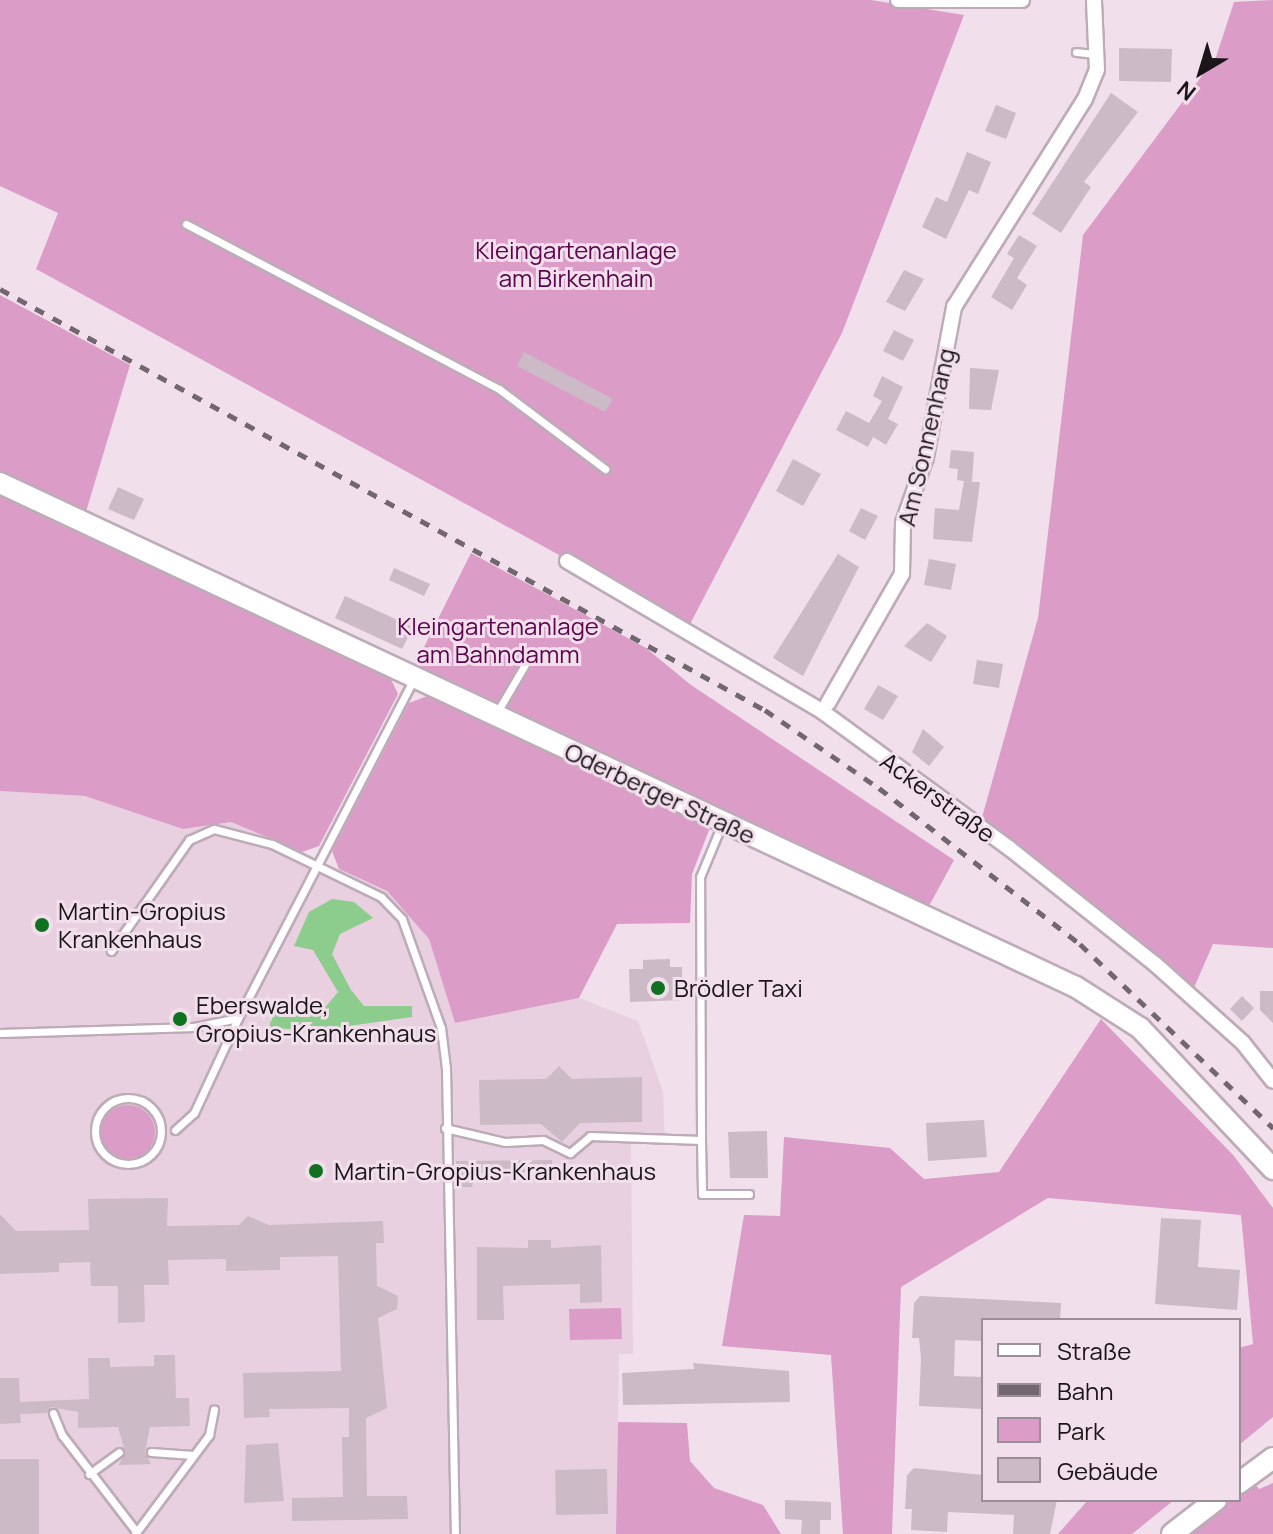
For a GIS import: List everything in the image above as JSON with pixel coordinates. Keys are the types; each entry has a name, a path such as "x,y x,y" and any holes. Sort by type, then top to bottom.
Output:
{"main road":[{"name":"Oderberger Straße","path":"0,483 723,822 1123,1014 1273,1169"},
{"path":"1241,1482 1273,1458"},
{"path":"1172,1534 1213,1502"}],"street":[{"path":"898,0 1022,0"},
{"name":"Am Sonnenhang","path":"828,703 902,574 903,523 926,457 954,307 1085,99 1096,54 1094,0"},
{"name":"Ackerstraße","path":"567,561 823,712 1009,848 1155,964 1243,1043 1273,1081"}],"lane":[{"path":"1076,52 1096,54"},
{"path":"186,224 499,389 605,469"},
{"path":"495,716 530,656"},
{"path":"175,1130 194,1113 238,1018 414,678"},
{"path":"723,822 700,877 702,1194 749,1194"},
{"path":"111,951 201,832 253,836 381,897 402,919 441,1028 455,1534"},
{"path":"0,1033 194,1027 238,1018"},
{"path":"127,1098 150,1107 161,1129 153,1153 131,1164 107,1157 95,1133 103,1110 127,1098"},
{"path":"445,1128 505,1142 543,1140 570,1153 590,1136 701,1140"},
{"path":"53,1413 89,1474 135,1532 209,1435 214,1409"},
{"path":"89,1474 119,1452"},
{"path":"151,1452 193,1455"}],"shaded area":[{"name":"Martin-Gropius-Krankenhaus","path":"0,791 85,796 183,829 231,822 387,891 429,939 455,1023 579,998 638,1021 663,1092 665,1144 631,1144 633,1354 619,1354 616,1534 0,1534"},
{"path":"332,899 354,902 373,918 340,934 332,954 351,990 364,1006 412,1006 412,1017 320,1030 269,1028 273,1011 324,1009 338,992 313,950 294,946 309,912"}],"green space":[{"name":"Kleingartenanlage am Birkenhain","path":"0,0 871,0 964,15 842,333 689,626 36,269 58,213 0,186"},
{"path":"1273,0 1273,948 1213,944 1193,990 981,821 1038,618 1083,235 1216,57 1234,2"},
{"path":"0,295 130,365 85,515 0,476"},
{"path":"0,491 387,671 398,694 319,846 302,852 231,822 183,829 85,796 0,791"},
{"name":"Kleingartenanlage am Bahndamm","path":"471,553 646,648 691,685 954,860 929,906 413,669"},
{"path":"430,695 711,825 692,874 690,923 617,924 579,998 455,1023 429,939 387,891 339,869 332,851 409,703"},
{"path":"1101,1019 1234,1156 1273,1208 1273,1417 1241,1443 1241,1347 1253,1344 1241,1215 1048,1198 901,1287 892,1534 843,1534 831,1355 722,1346 744,1215 780,1216 784,1137 890,1148 924,1179 999,1172"},
{"path":"128,1105 147,1113 155,1132 147,1151 128,1159 109,1151 101,1132 109,1113"},
{"path":"621,1308 622,1339 570,1340 569,1309"},
{"path":"618,1422 687,1423 690,1461 714,1488 763,1505 781,1534 616,1534"},
{"path":"1273,1483 1273,1534 1183,1534 1229,1502 1241,1502 1241,1494 1255,1484 1259,1489"},
{"path":"1086,1502 1172,1502 1132,1534 1058,1534"}],"building":[{"path":"1119,48 1172,49 1171,82 1119,81"},
{"path":"1111,93 1138,112 1084,182 1091,187 1061,233 1032,214"},
{"path":"996,105 1016,113 1006,139 985,131"},
{"path":"967,152 991,162 978,194 969,190 946,239 922,227 936,197 947,202"},
{"path":"1019,235 1037,246 1017,278 1027,285 1012,310 991,297 1014,258 1007,254"},
{"path":"904,270 924,279 905,311 886,302"},
{"path":"894,330 914,340 903,361 883,351"},
{"path":"524,352 613,399 605,412 517,366"},
{"path":"970,368 999,370 991,410 969,409"},
{"path":"882,376 903,387 888,419 898,424 886,445 873,437 868,447 836,430 846,411 869,423 882,401 873,396"},
{"path":"951,450 974,452 972,482 980,482 972,542 933,539 935,508 959,510 964,481 957,480 958,469 949,468"},
{"path":"793,459 821,474 803,506 776,491"},
{"path":"118,487 144,499 134,520 108,509"},
{"path":"861,508 878,516 865,540 849,531"},
{"path":"838,554 859,567 803,676 773,658"},
{"path":"929,559 956,564 951,590 924,585"},
{"path":"394,568 430,584 424,596 389,580"},
{"path":"345,596 413,627 402,649 335,618"},
{"path":"927,623 947,636 931,662 904,646"},
{"path":"977,660 1003,664 999,688 973,684"},
{"path":"878,685 898,696 883,720 864,709"},
{"path":"923,729 944,747 929,766 912,752"},
{"path":"670,959 670,967 682,967 683,1000 630,1002 629,969 643,969 643,960"},
{"path":"1260,991 1273,991 1273,1023 1260,1010"},
{"path":"1242,996 1254,1008 1242,1021 1230,1009"},
{"path":"559,1066 572,1079 642,1077 642,1122 580,1123 562,1142 541,1124 480,1125 479,1080 546,1079"},
{"path":"984,1120 987,1157 928,1161 926,1123"},
{"path":"767,1131 768,1178 730,1178 728,1132"},
{"path":"552,1160 552,1172 475,1173 472,1187 458,1187 456,1161"},
{"path":"168,1198 167,1226 239,1225 248,1216 269,1225 383,1221 384,1243 376,1243 377,1286 398,1296 397,1309 378,1318 387,1408 366,1418 367,1496 407,1496 408,1519 292,1521 292,1498 343,1497 342,1437 349,1437 349,1408 269,1409 270,1417 244,1418 243,1373 341,1371 338,1256 280,1257 280,1270 226,1271 226,1259 168,1260 169,1285 144,1285 145,1322 118,1323 118,1286 91,1286 90,1262 59,1263 59,1272 0,1274 0,1214 16,1231 89,1230 88,1199"},
{"path":"1161,1218 1201,1220 1198,1267 1240,1270 1237,1310 1155,1304"},
{"path":"528,1240 551,1240 551,1248 601,1245 602,1302 580,1303 580,1284 503,1286 504,1320 477,1320 477,1247 528,1248"},
{"path":"920,1296 1061,1303 1060,1318 981,1318 981,1341 955,1340 954,1376 981,1377 981,1409 919,1406 921,1358 919,1338 912,1338 914,1303"},
{"path":"154,1355 175,1355 176,1398 189,1398 190,1426 150,1427 145,1452 151,1464 119,1465 125,1452 118,1427 78,1428 78,1412 51,1407 47,1413 20,1414 21,1423 0,1424 0,1378 19,1378 20,1402 89,1399 88,1358 110,1358 110,1367 154,1366"},
{"path":"693,1363 789,1371 790,1402 623,1405 622,1373 694,1369"},
{"path":"278,1443 284,1501 244,1503 246,1445"},
{"path":"0,1459 39,1459 39,1534 0,1534"},
{"path":"914,1468 981,1475 981,1502 1057,1502 1050,1534 1013,1534 1014,1515 948,1512 947,1532 911,1530 912,1509 905,1509 907,1475"},
{"path":"607,1469 608,1514 556,1515 555,1470"},
{"path":"785,1500 831,1502 831,1520 820,1520 820,1534 801,1534 802,1520 785,1519"}],"railway":[{"path":"0,289 765,710 879,788 1080,944 1273,1128"}],"place":[{"name":"Martin-Gropius Krankenhaus","path":"42,925"},
{"name":"Brödler Taxi","path":"658,988"},
{"name":"Eberswalde, Gropius-Krankenhaus","path":"180,1019"},
{"name":"Martin-Gropius-Krankenhaus","path":"316,1171"}]}
